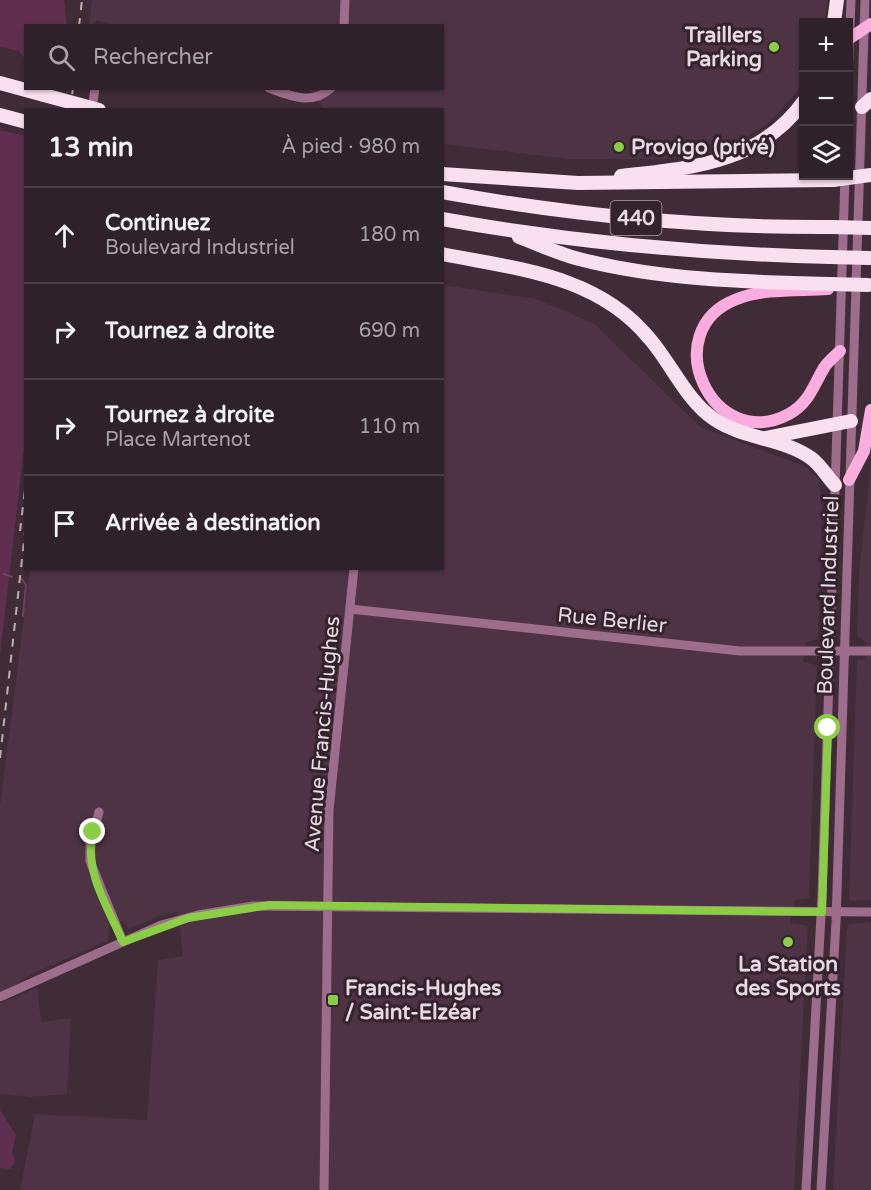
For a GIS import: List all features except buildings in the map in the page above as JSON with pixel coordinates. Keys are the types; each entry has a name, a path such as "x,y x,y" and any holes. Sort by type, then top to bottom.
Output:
{"highway":[{"path":"835,18 837,0"},
{"path":"0,82 24,89"},
{"path":"27,90 92,108"},
{"path":"553,183 680,170 720,162 762,141 786,122 799,107"},
{"path":"0,115 24,121"},
{"path":"444,174 553,183 799,179"},
{"path":"853,178 871,177"},
{"name":"440","path":"444,192 553,209 646,219 871,228"},
{"name":"440","path":"444,219 494,228 656,248 870,258"},
{"path":"494,228 577,259 610,265 704,278 830,287 869,285"},
{"path":"444,254 559,278 596,294 621,310 643,331 708,415 730,428 765,438 811,458 836,485"},
{"path":"765,438 851,421"}],"main road":[{"path":"853,36 868,26"},
{"path":"830,287 754,294 725,305 710,318 701,334 697,367 705,390 722,409 743,419 766,421 787,415 804,403 814,390 824,367 840,351"},
{"path":"849,480 864,451 871,410"}],"street":[{"path":"344,24 345,0"},
{"path":"851,0 851,18"},
{"name":"Boulevard Industriel","path":"821,1190 836,912 851,421 866,103 868,26 865,0"},
{"path":"92,108 95,90"},
{"path":"276,90 307,99 318,97 329,90"},
{"name":"Boulevard Industriel","path":"806,1190 822,912 836,485 840,351 839,180"},
{"name":"Avenue Francis-Hughes","path":"324,1190 330,801 354,570"},
{"name":"Rue Berlier","path":"350,609 740,651 871,651"},
{"path":"99,812 90,844 90,861 123,942"},
{"path":"0,997 172,922 226,910 269,905 871,912"}],"shaded area":[{"path":"0,0 64,0 67,24 24,24 24,58 19,51 0,47"},
{"path":"92,0 827,0 825,18 799,18 799,89 767,124 734,145 702,156 663,159 570,159 444,144 444,108 322,108 310,90 444,90 444,24 110,24 97,20 94,24 89,24"},
{"path":"0,130 24,136 24,447 0,656"},
{"path":"444,285 537,299 595,324 700,427 804,466 819,479 822,508 818,639 806,642 803,662 817,665 809,898 795,900 790,923 808,926 794,1190 20,1190 35,1114 147,1120 158,960 183,956 178,912 159,916 129,929 122,921 109,927 108,941 34,973 0,994 0,807 30,570 444,570"},
{"path":"871,462 871,900 853,901 849,899 857,660 866,659 865,642 857,635 859,574"},
{"path":"871,922 871,1190 833,1190 847,928 849,924"},
{"path":"37,988 41,1022 71,1018 67,1094 32,1097 0,1094 0,1003"},
{"path":"0,1110 16,1135 12,1152 15,1162 10,1169 0,1168"}],"waterway":[{"path":"4,574 12,577"},
{"path":"22,579 26,585 23,616"}],"railway":[{"path":"79,24 82,0"},
{"path":"70,108 73,90"},
{"path":"20,531 24,498"},
{"path":"0,758 24,541"}],"place":[{"name":"Traillers Parking","path":"774,47"},
{"name":"Provigo (privé)","path":"619,147"},
{"name":"La Station des Sports","path":"788,942"},
{"name":"Francis-Hughes / Saint-Elzéar","path":"333,1000"}],"route":[{"path":"93,832 90,865 123,942 161,925 188,918 226,910 269,905 822,912 828,728"}]}
